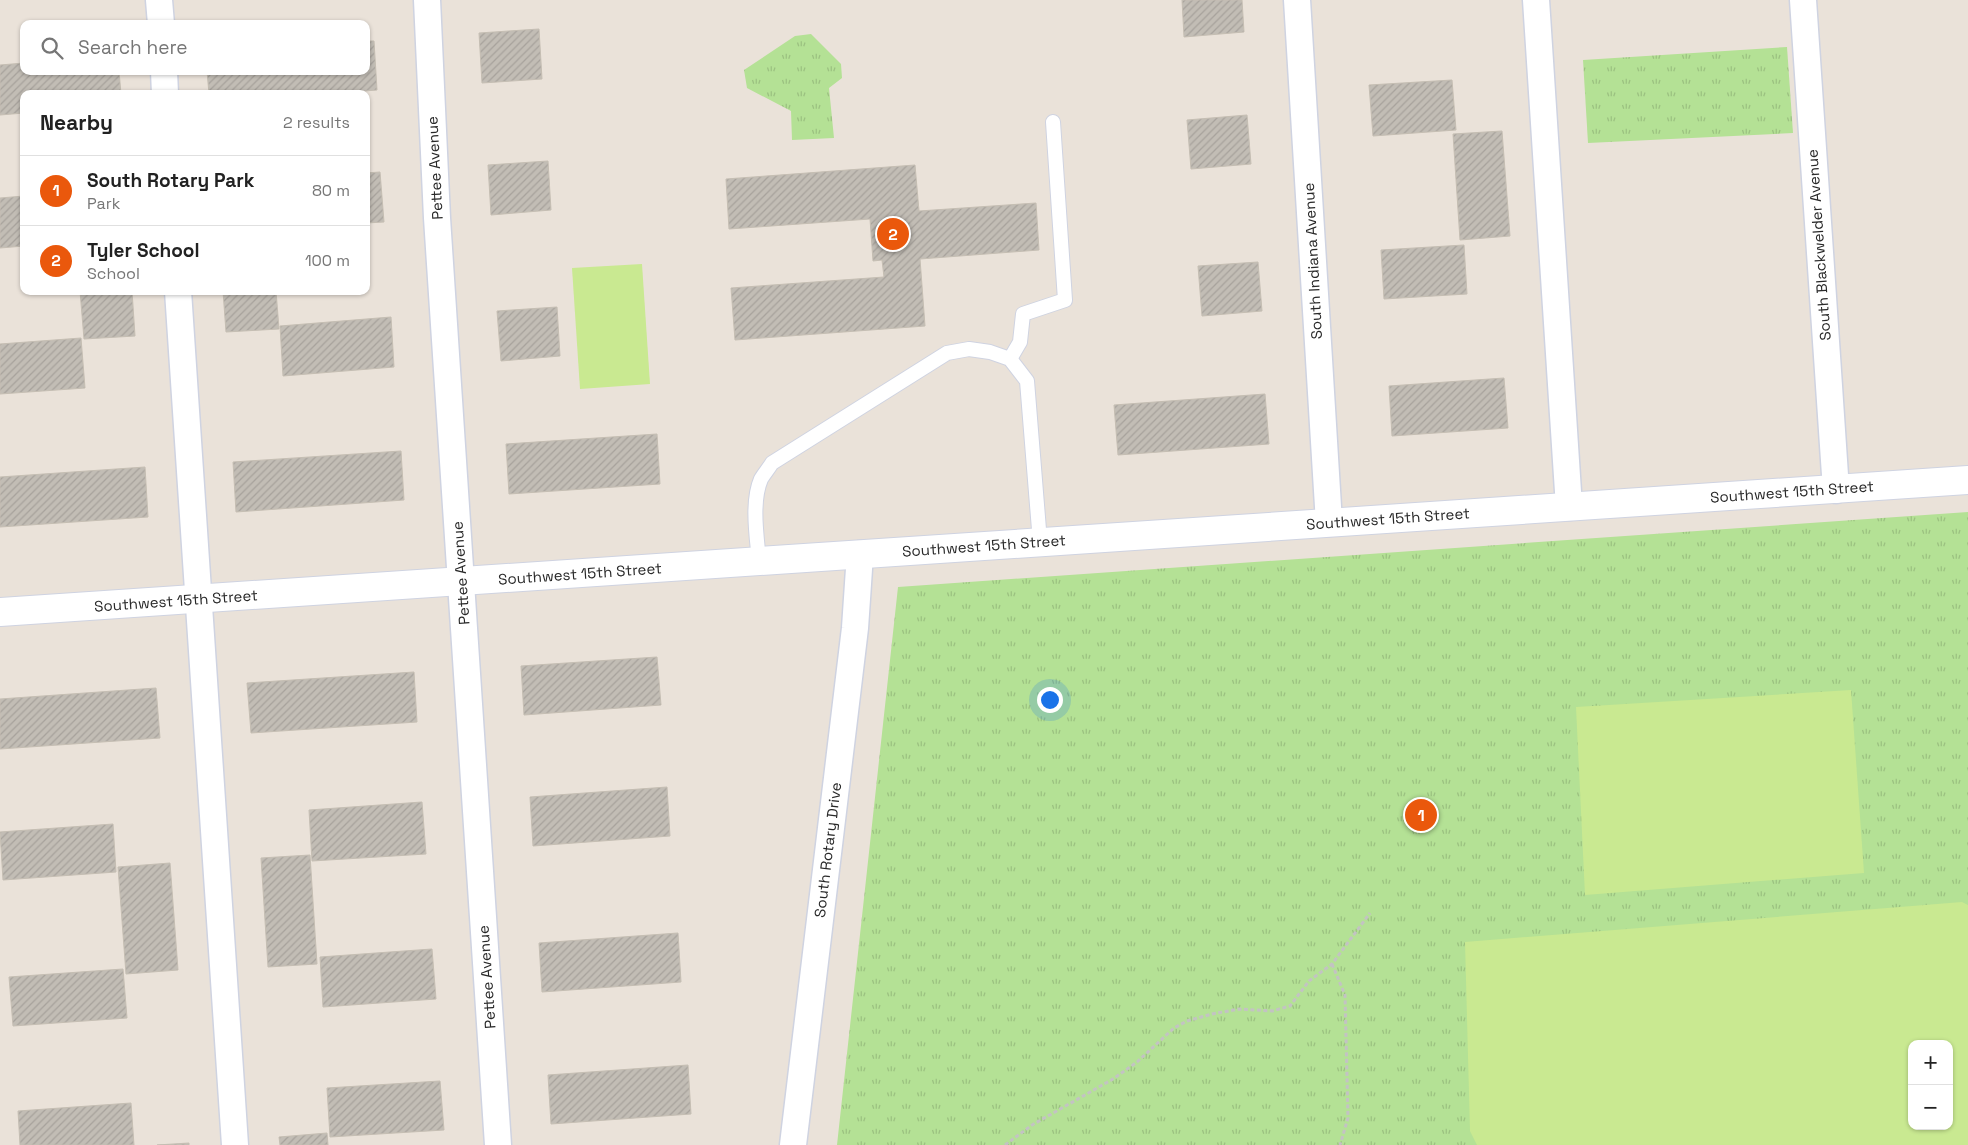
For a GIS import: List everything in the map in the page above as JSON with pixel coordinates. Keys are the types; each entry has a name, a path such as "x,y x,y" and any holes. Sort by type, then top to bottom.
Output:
{"street":[{"path":"159,0 161,20"},
{"name":"Pettee Avenue","path":"427,0 437,218 498,1145"},
{"name":"South Indiana Avenue","path":"1297,0 1329,523"},
{"path":"1536,0 1569,507"},
{"name":"South Blackwelder Avenue","path":"1803,0 1836,490"},
{"path":"164,75 165,90"},
{"path":"178,295 235,1145"},
{"name":"Southwest 15th Street","path":"0,612 1968,480"},
{"name":"South Rotary Drive","path":"793,1145 854,637 860,554"}],"lane":[{"path":"1010,359 1020,342 1023,314 1065,300 1053,122"},
{"path":"759,562 756,514 757,495 761,480 772,463 947,353 969,349 990,352 1010,359 1027,381 1040,542"}],"path":[{"path":"1005,1145 1032,1125 1113,1079 1137,1062 1180,1024 1212,1014 1239,1009 1272,1011 1290,1006 1309,981 1332,964 1370,913"},
{"path":"1332,964 1345,995 1348,1118 1340,1145"}],"green space":[{"path":"811,34 841,64 842,78 829,88 834,138 792,140 791,111 747,88 744,70 795,36"},
{"path":"1787,47 1793,133 1588,143 1583,60"},
{"path":"642,264 650,384 580,389 572,268"},
{"path":"1968,512 1968,1145 837,1145 898,587"},
{"path":"1851,690 1864,873 1585,895 1576,707"},
{"path":"1962,902 1968,905 1968,1145 1477,1145 1470,1131 1465,942"}],"building":[{"path":"1182,0 1242,0 1244,32 1184,37"},
{"path":"539,29 542,79 482,83 479,33"},
{"path":"370,41 374,41 377,90 209,90 207,75 370,75"},
{"path":"20,63 20,75 119,75 121,90 20,90 20,113 0,115 0,65"},
{"path":"1452,80 1456,130 1373,136 1369,85"},
{"path":"1247,115 1251,164 1191,169 1187,120"},
{"path":"1502,131 1510,236 1460,240 1453,134"},
{"path":"548,161 551,210 491,215 488,165"},
{"path":"915,165 919,211 1036,203 1039,250 920,259 925,326 735,340 731,288 884,277 882,260 873,261 870,219 729,229 726,179"},
{"path":"380,172 384,222 370,223 370,173"},
{"path":"20,196 20,246 0,248 0,198"},
{"path":"1464,245 1467,294 1384,299 1381,250"},
{"path":"1258,262 1262,311 1202,316 1198,266"},
{"path":"80,295 132,295 135,336 84,339"},
{"path":"223,295 276,295 279,329 226,332"},
{"path":"557,307 560,356 501,361 497,311"},
{"path":"391,317 394,367 283,376 280,326"},
{"path":"81,338 85,388 0,394 0,344"},
{"path":"1504,378 1508,428 1392,436 1389,386"},
{"path":"1265,394 1269,444 1118,455 1114,405"},
{"path":"657,434 660,484 509,494 506,444"},
{"path":"401,451 404,500 236,512 233,462"},
{"path":"145,467 148,517 0,527 0,477"},
{"path":"657,657 661,705 524,715 521,666"},
{"path":"414,672 417,722 251,733 247,683"},
{"path":"156,688 160,738 0,749 0,699"},
{"path":"667,787 670,836 533,846 530,797"},
{"path":"422,802 426,854 312,861 309,810"},
{"path":"113,824 116,872 3,880 0,832"},
{"path":"310,855 317,964 268,967 261,858"},
{"path":"170,863 178,970 126,974 118,867"},
{"path":"678,933 681,982 542,992 539,943"},
{"path":"432,949 436,999 323,1007 320,957"},
{"path":"123,969 127,1018 13,1026 9,977"},
{"path":"688,1065 691,1114 551,1124 548,1075"},
{"path":"440,1081 444,1130 330,1137 327,1088"},
{"path":"131,1103 134,1145 20,1145 18,1111"},
{"path":"327,1133 328,1145 280,1145 279,1137"},
{"path":"189,1143 189,1145 157,1145"}],"place":[{"name":"Tyler School","path":"893,234"},
{"name":"South Rotary Park","path":"1421,815"}]}
